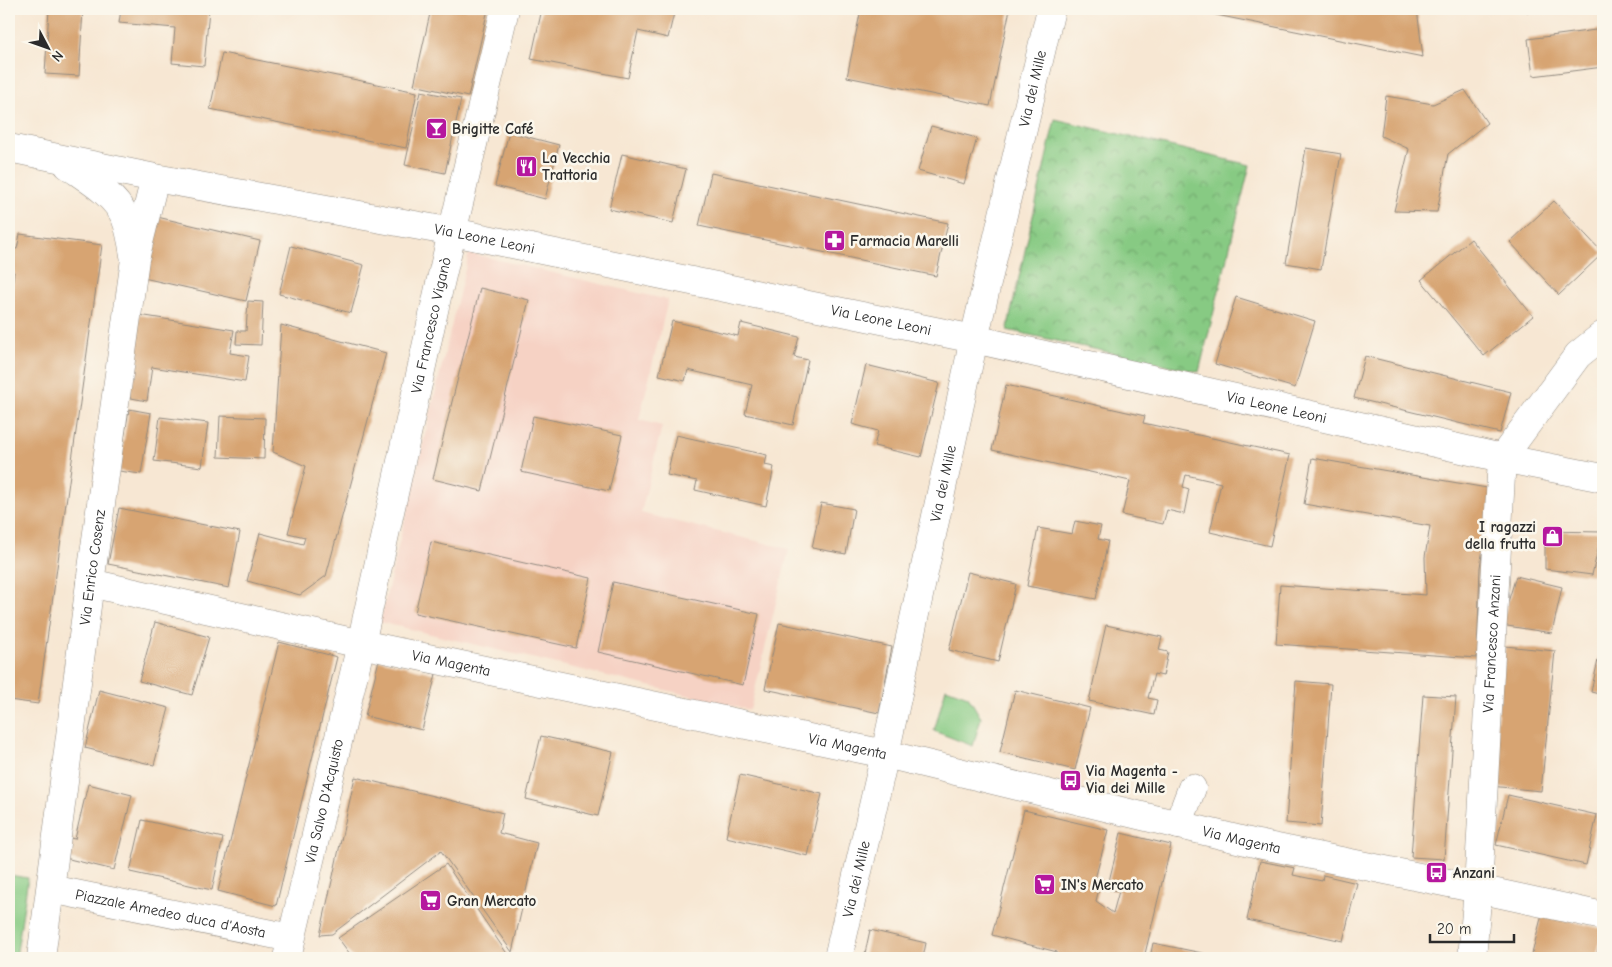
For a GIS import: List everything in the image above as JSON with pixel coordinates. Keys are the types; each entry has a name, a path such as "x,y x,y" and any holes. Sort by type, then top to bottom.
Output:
{"street":[{"name":"Via Francesco Viganò","path":"360,644 505,9"},
{"name":"Via dei Mille","path":"838,958 885,754 974,339 1051,9"},
{"name":"Via Leone Leoni","path":"9,148 155,178 453,232 974,339 1502,458 1603,478"},
{"path":"61,160 105,192 119,207 128,226 135,259"},
{"name":"Via Enrico Cosenz","path":"41,958 135,259 155,178"},
{"path":"1502,458 1578,356 1603,335"},
{"name":"Via Francesco Anzani","path":"1472,958 1478,889 1502,458"},
{"name":"Via Magenta","path":"90,583 360,644 885,754 1258,844 1603,916"},
{"name":"Via Salvo D'Acquisto","path":"289,948 360,644"},
{"path":"1178,825 1192,788"},
{"name":"Piazzale Amedeo duca d'Aosta","path":"51,889 289,948"}],"shaded area":[{"path":"469,253 668,300 639,420 662,426 641,513 789,549 750,710 380,622","holes":["529,300 482,491 433,479","533,416 621,435 609,491 521,472","431,543 591,578 575,648 416,613","614,582 759,614 743,685 598,651"]}],"green space":[{"path":"1055,119 1250,165 1199,372 1007,330"},
{"path":"946,688 968,696 981,718 973,746 934,731"},
{"path":"9,875 28,878 16,958 9,958"}],"building":[{"path":"49,9 83,9 79,76 45,74"},
{"path":"121,9 209,9 204,66 172,63 175,28 119,23"},
{"path":"431,9 488,9 468,97 414,85"},
{"path":"542,9 675,9 668,38 638,31 628,78 531,59"},
{"path":"861,9 1010,9 990,106 847,77"},
{"path":"1417,9 1423,57 1192,10"},
{"path":"1527,9 1550,9 1550,10 1527,12"},
{"path":"1603,29 1603,67 1533,76 1528,39"},
{"path":"222,53 417,92 406,148 210,109"},
{"path":"1465,90 1487,123 1448,154 1437,212 1394,211 1409,149 1381,136 1386,96 1433,104"},
{"path":"421,91 461,99 445,173 405,165"},
{"path":"1600,119 1603,119 1603,148 1602,148"},
{"path":"931,126 977,138 964,184 918,171"},
{"path":"509,132 559,145 545,199 495,186"},
{"path":"1306,148 1341,154 1321,269 1286,263"},
{"path":"622,154 686,169 673,223 609,209"},
{"path":"711,173 948,223 936,276 699,226"},
{"path":"1554,201 1603,253 1559,295 1510,242"},
{"path":"153,216 260,241 246,301 139,277"},
{"path":"20,234 102,245 38,704 9,700 9,310 14,272 9,271 9,248 17,249"},
{"path":"1471,239 1533,316 1484,356 1421,280"},
{"path":"291,246 364,265 351,313 279,294"},
{"path":"480,288 529,300 482,491 433,479"},
{"path":"1236,297 1315,321 1295,388 1215,364"},
{"path":"248,301 263,302 261,345 236,344 237,331 246,331"},
{"path":"139,315 234,330 230,353 249,356 245,382 152,367 147,401 126,397"},
{"path":"672,321 738,336 741,323 799,337 794,357 808,360 793,425 745,414 752,385 688,370 685,381 659,375"},
{"path":"281,325 386,353 326,576 300,595 247,581 260,533 303,544 305,537 288,533 306,466 273,452"},
{"path":"1365,356 1511,392 1500,433 1354,398"},
{"path":"866,365 939,383 921,457 874,446 878,431 852,424"},
{"path":"1006,385 1145,416 1143,423 1290,455 1270,546 1210,532 1221,483 1186,475 1183,487 1189,489 1184,514 1167,510 1163,524 1122,515 1130,481 992,450"},
{"path":"129,409 151,413 141,474 119,471"},
{"path":"220,416 265,418 264,459 218,457"},
{"path":"533,416 622,435 609,491 521,472"},
{"path":"160,417 208,423 202,467 154,461"},
{"path":"676,435 767,455 765,465 774,467 766,506 695,490 697,481 667,475"},
{"path":"1312,458 1493,489 1480,567 1477,658 1276,644 1280,585 1426,595 1425,557 1430,526 1304,504"},
{"path":"821,503 854,509 846,554 812,548"},
{"path":"119,508 240,532 229,588 108,564"},
{"path":"1075,521 1101,526 1098,539 1108,541 1096,599 1027,586 1038,528 1072,534"},
{"path":"1545,531 1602,532 1592,575 1545,569"},
{"path":"431,542 591,578 576,648 415,613"},
{"path":"968,572 1016,584 998,662 949,650"},
{"path":"1516,576 1562,587 1552,633 1501,625"},
{"path":"613,582 759,614 743,685 598,652"},
{"path":"155,622 209,637 192,695 139,681"},
{"path":"779,623 892,647 879,713 765,689"},
{"path":"1106,625 1162,637 1159,650 1168,652 1163,676 1154,674 1148,698 1157,700 1154,715 1089,701"},
{"path":"279,642 337,657 276,906 218,891"},
{"path":"1603,642 1603,695 1591,692"},
{"path":"1505,646 1555,651 1541,791 1490,786"},
{"path":"379,660 436,674 422,730 365,716"},
{"path":"1296,681 1331,684 1321,826 1286,823"},
{"path":"99,690 169,708 154,765 85,748"},
{"path":"1015,690 1090,708 1075,770 1000,752"},
{"path":"1423,695 1456,697 1444,859 1411,857"},
{"path":"541,736 613,752 598,816 526,799"},
{"path":"740,775 822,794 808,856 726,837"},
{"path":"355,777 503,813 499,833 537,843 512,952 441,851 332,934 320,935"},
{"path":"88,784 132,795 114,870 65,858 69,838 75,839"},
{"path":"1508,795 1597,815 1586,865 1496,845"},
{"path":"1024,810 1108,830 1095,879 1101,880 1096,901 1113,913 1119,891 1107,889 1121,833 1171,845 1144,958 1057,958 1057,952 992,935"},
{"path":"142,820 223,838 212,890 130,872"},
{"path":"1260,861 1295,868 1293,875 1322,881 1323,875 1357,883 1343,941 1247,920"},
{"name":"Gran Mercato","path":"446,864 510,958 353,958 338,938"},
{"path":"1542,914 1603,929 1596,958 1531,958"},
{"path":"870,930 926,943 923,958 864,958"},
{"path":"1153,943 1217,956 1216,958 1150,958"}],"place":[{"name":"Brigitte Café","path":"436,129"},
{"name":"La Vecchia Trattoria","path":"526,167"},
{"name":"Farmacia Marelli","path":"834,241"},
{"name":"I ragazzi della frutta","path":"1552,536"},
{"name":"Via Magenta - Via dei Mille","path":"1070,780"},
{"name":"Anzani","path":"1437,873"},
{"name":"IN's Mercato","path":"1045,885"},
{"name":"Gran Mercato","path":"431,901"}]}
